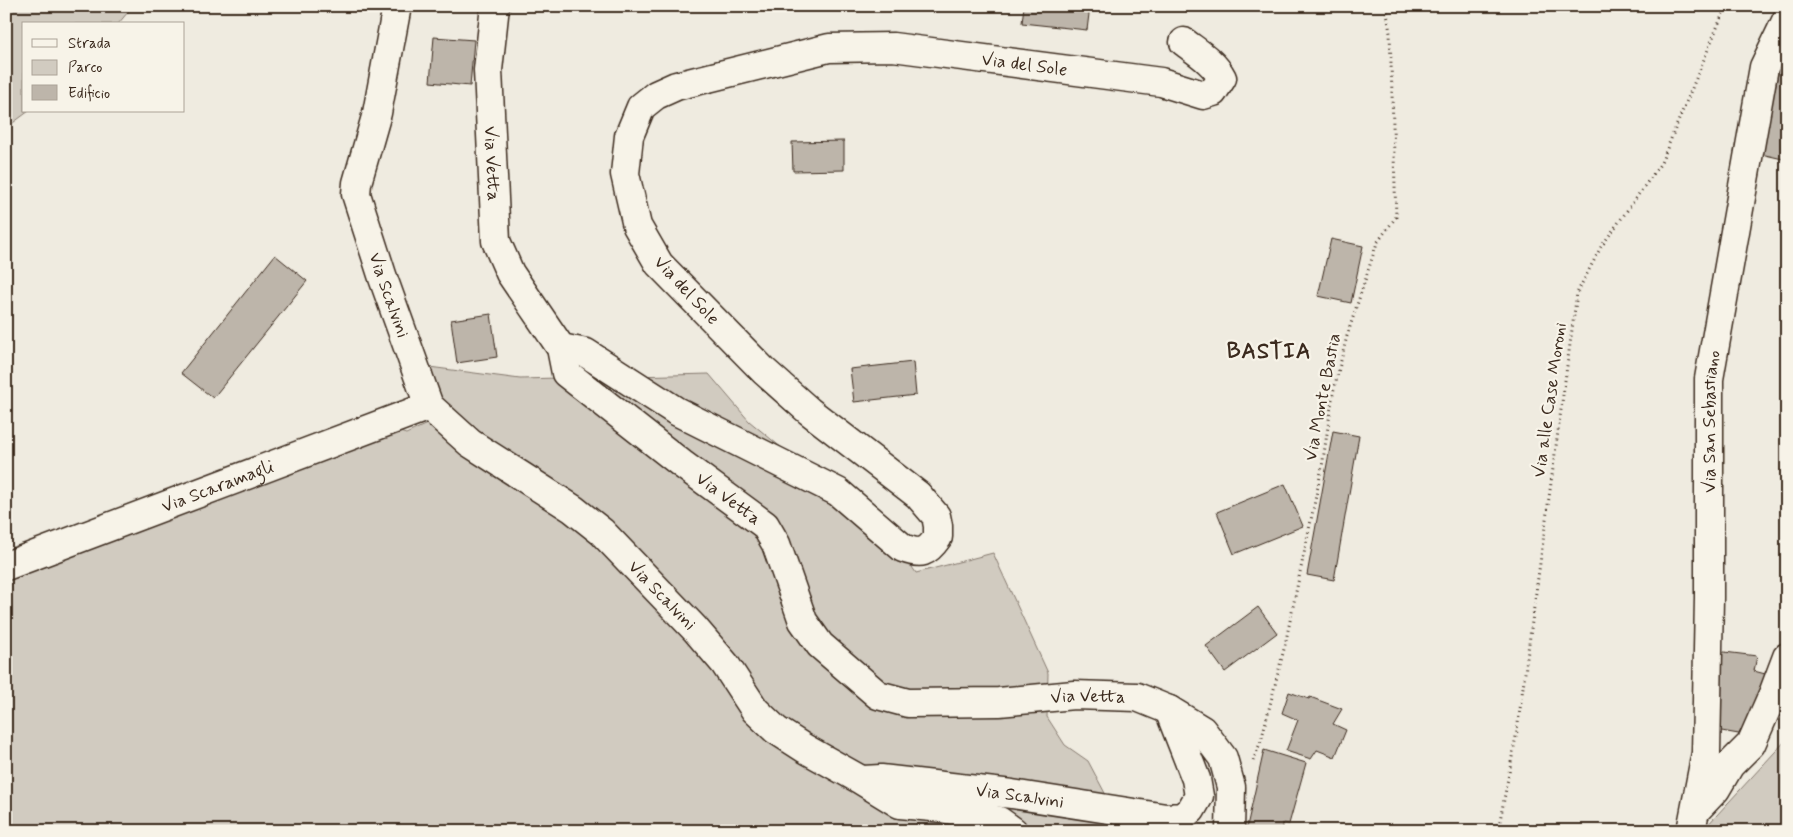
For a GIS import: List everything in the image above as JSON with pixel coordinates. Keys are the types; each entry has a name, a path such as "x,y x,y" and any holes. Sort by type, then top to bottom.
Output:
{"street":[{"name":"Via Scalvini","path":"397,6 377,113 357,183 356,194 383,278 429,406 470,443 573,509 602,532 695,628 725,664 756,710 776,730 861,780 881,779 993,792 1166,818 1182,817 1191,810 1199,796 1196,779 1169,710"},
{"name":"Via Vetta","path":"494,6 488,70 496,241 510,273 561,348 566,373 682,464 765,525 776,544 803,621 820,645 878,695 908,703 999,702 1074,695 1137,697 1169,710 1202,730 1223,758 1231,787"},
{"name":"Via San Sebastiano","path":"1693,820 1706,753 1709,598 1709,379 1764,67 1787,19"},
{"name":"Via del Sole","path":"561,348 586,353 676,411 838,492 903,548 915,553 923,552 938,537 938,526 936,516 918,495 809,411 764,371 659,264 637,226 625,174 629,136 641,107 656,96 676,86 829,48 893,46 1161,82 1203,95 1213,92 1222,78 1218,71 1210,62 1184,42"},
{"name":"Via Scaramagli","path":"6,566 429,406"},
{"path":"1693,820 1716,790 1730,766 1751,744 1787,657"},
{"path":"861,780 900,804 943,808 999,821 1013,831"},
{"path":"1230,831 1231,787"}],"path":[{"name":"Via Monte Bastia","path":"1231,787 1250,771 1261,741 1285,645 1306,547 1322,467 1333,393 1347,336 1378,243 1396,217 1390,32 1386,6"},
{"name":"Via alle Case Moroni","path":"1498,831 1517,731 1577,293 1601,247 1661,163 1726,6"}],"green space":[{"path":"6,6 133,6 120,22 22,22 22,112 28,112 6,128"},
{"path":"414,365 520,379 709,374 749,421 895,541 916,573 993,553 1048,673 1047,717 1065,745 1088,761 1107,797 1109,831 6,831 6,571 383,426 406,434 431,422"},
{"path":"1787,739 1787,831 1704,831 1704,829"}],"building":[{"path":"1024,6 1090,6 1087,30 1022,23"},
{"path":"434,37 474,40 470,86 430,82"},
{"path":"1787,44 1787,160 1761,154 1781,60"},
{"path":"844,141 844,170 793,171 792,142"},
{"path":"1331,239 1363,246 1351,303 1318,296"},
{"path":"275,255 307,281 213,398 181,373"},
{"path":"491,314 497,357 457,363 451,320"},
{"path":"913,362 916,395 854,402 850,369"},
{"path":"1333,431 1359,436 1334,580 1307,575"},
{"path":"1285,484 1303,526 1234,554 1217,512"},
{"path":"1258,607 1277,633 1225,672 1206,646"},
{"path":"1716,651 1757,656 1754,671 1769,675 1750,736 1716,730"},
{"path":"1289,692 1309,699 1310,697 1342,709 1333,724 1346,730 1335,757 1317,750 1311,759 1286,751 1298,720 1282,713"},
{"path":"1264,750 1306,763 1289,824 1283,823 1281,831 1246,831"}],"district":[{"name":"BASTIA","path":"1269,350"}]}
